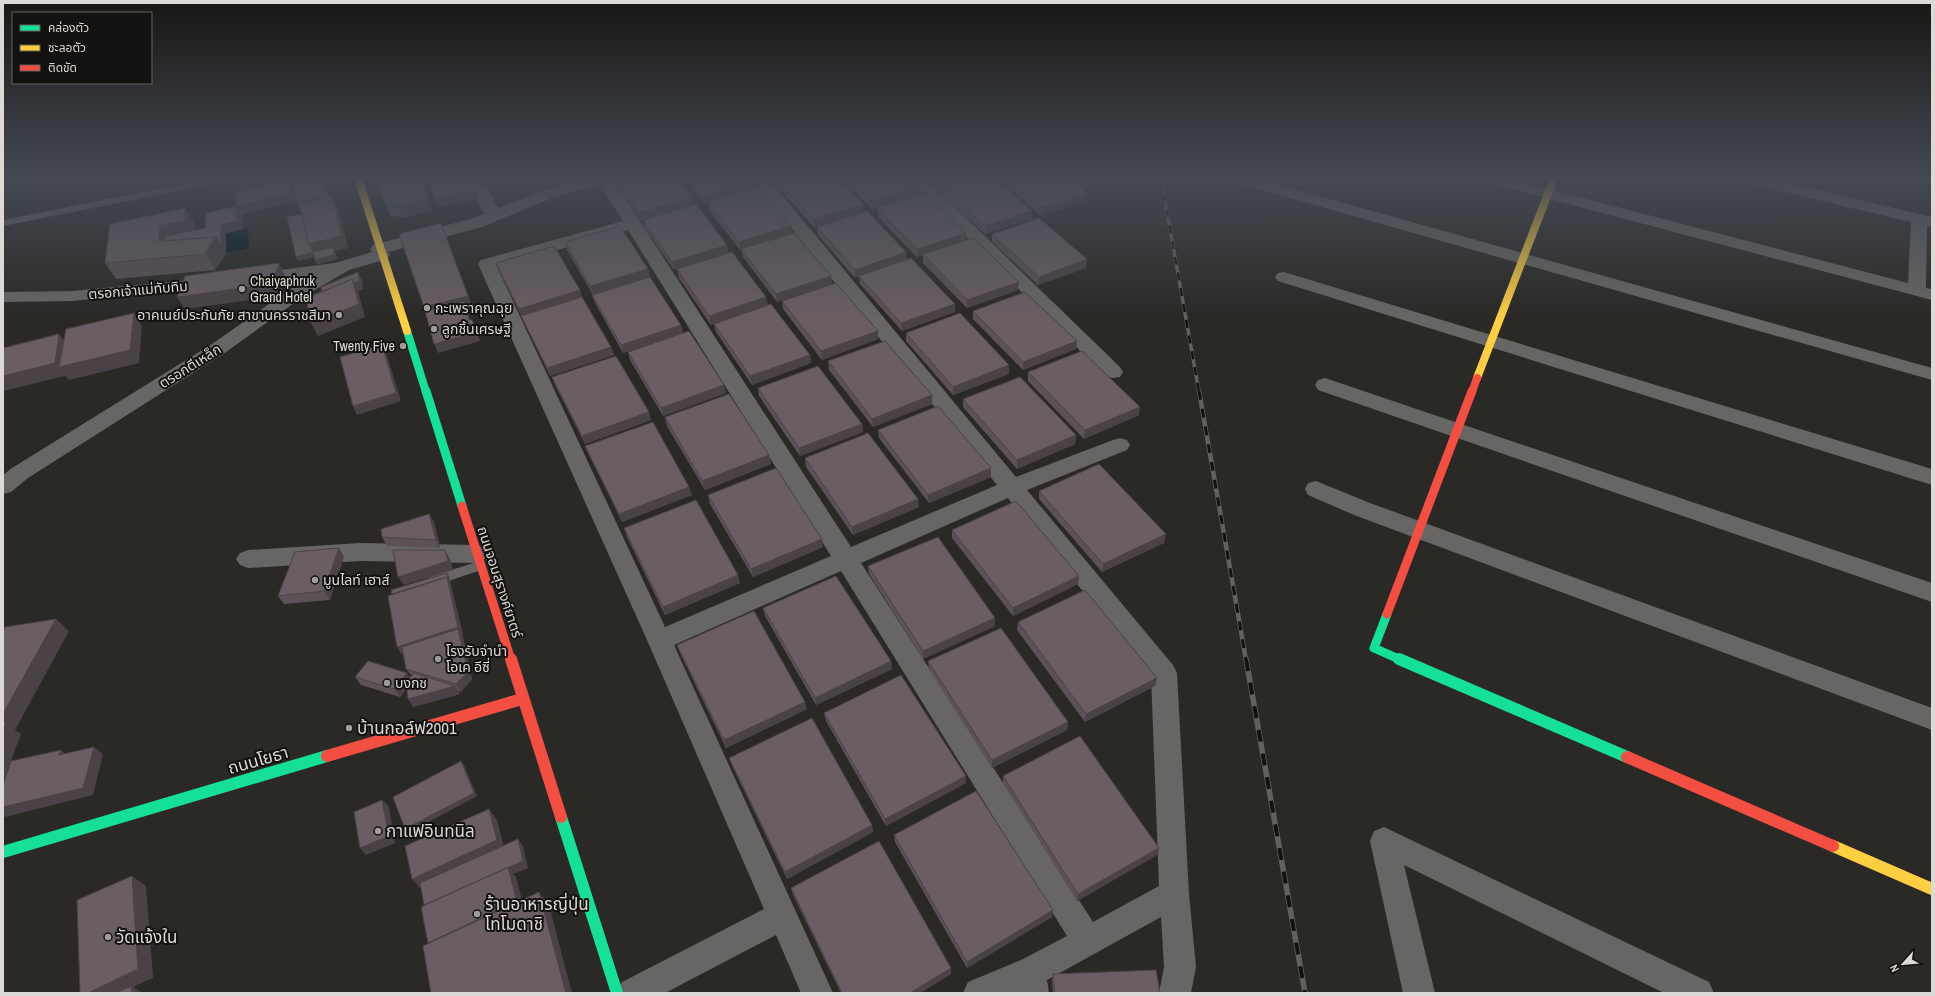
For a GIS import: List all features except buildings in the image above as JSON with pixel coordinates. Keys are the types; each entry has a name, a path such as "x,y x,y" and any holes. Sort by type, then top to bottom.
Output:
{"street":[{"name":"ถนนจอมสุรางค์ยาตร์","path":"372,224 617,993"},
{"name":"ตรอกตีเหล็ก","path":"3,486 20,473 218,348 295,294 343,266 380,252 471,224"},
{"path":"630,224 487,264 659,640 817,993"},
{"path":"632,224 847,560 1087,940"},
{"path":"796,224 1164,673 1174,894 1180,967 1175,993"},
{"path":"963,224 1113,372"},
{"path":"1401,224 1932,374"},
{"path":"1536,224 1374,648 1932,889"},
{"path":"1663,224 1925,293 1925,224"},
{"name":"ตรอกเจ้าแม่ทับทิม","path":"3,298 72,296 234,280 343,266"},
{"path":"1284,276 1932,477"},
{"path":"1325,385 1932,593"},
{"path":"659,640 1013,487 1120,445"},
{"path":"1316,489 1362,509 1420,529 1932,719"},
{"path":"248,558 360,552 478,560"},
{"name":"ถนนโยธา","path":"3,852 522,699"},
{"path":"1419,993 1384,841 1698,993"},
{"path":"979,993 1032,983 1087,940 1174,894"},
{"path":"633,993 782,916"}],"lane":[{"path":"420,585 478,560"}],"water":[{"path":"248,228 249,248 226,253 226,233"}],"railway":[{"path":"1169,224 1199,392"},
{"path":"1199,391 1246,660"},
{"path":"1246,659 1305,993"}],"traffic: fast":[{"path":"407,331 462,506"},
{"path":"1387,614 1374,648 1627,757"},
{"path":"3,852 327,756"},
{"path":"561,817 617,993"}],"traffic: slow":[{"path":"373,224 407,331"},
{"path":"1477,378 1536,224"},
{"path":"1833,846 1932,889"}],"traffic: jam":[{"path":"1387,614 1477,378"},
{"path":"462,506 561,817"},
{"path":"327,756 522,699"},
{"path":"1627,757 1833,846"}],"place":[{"name":"Chaiyaphruk Grand Hotel","path":"242,289"},
{"name":"กะเพราคุณฉุย","path":"427,308"},
{"name":"อาคเนย์ประกันภัย สาขานครราชสีมา","path":"339,315"},
{"name":"ลูกชิ้นเศรษฐี","path":"434,329"},
{"name":"Twenty Five","path":"403,346"},
{"name":"มูนไลท์ เฮาส์","path":"315,580"},
{"name":"โรงรับจำนำ โอเค อีซี่","path":"438,659"},
{"name":"บงกช","path":"387,683"},
{"name":"บ้านกอล์ฟ2001","path":"349,728"},
{"name":"กาแฟอินทนิล","path":"378,831"},
{"name":"ร้านอาหารญี่ปุ่น โทโมดาชิ","path":"477,914"},
{"name":"วัดแจ้งใน","path":"108,937"}]}
